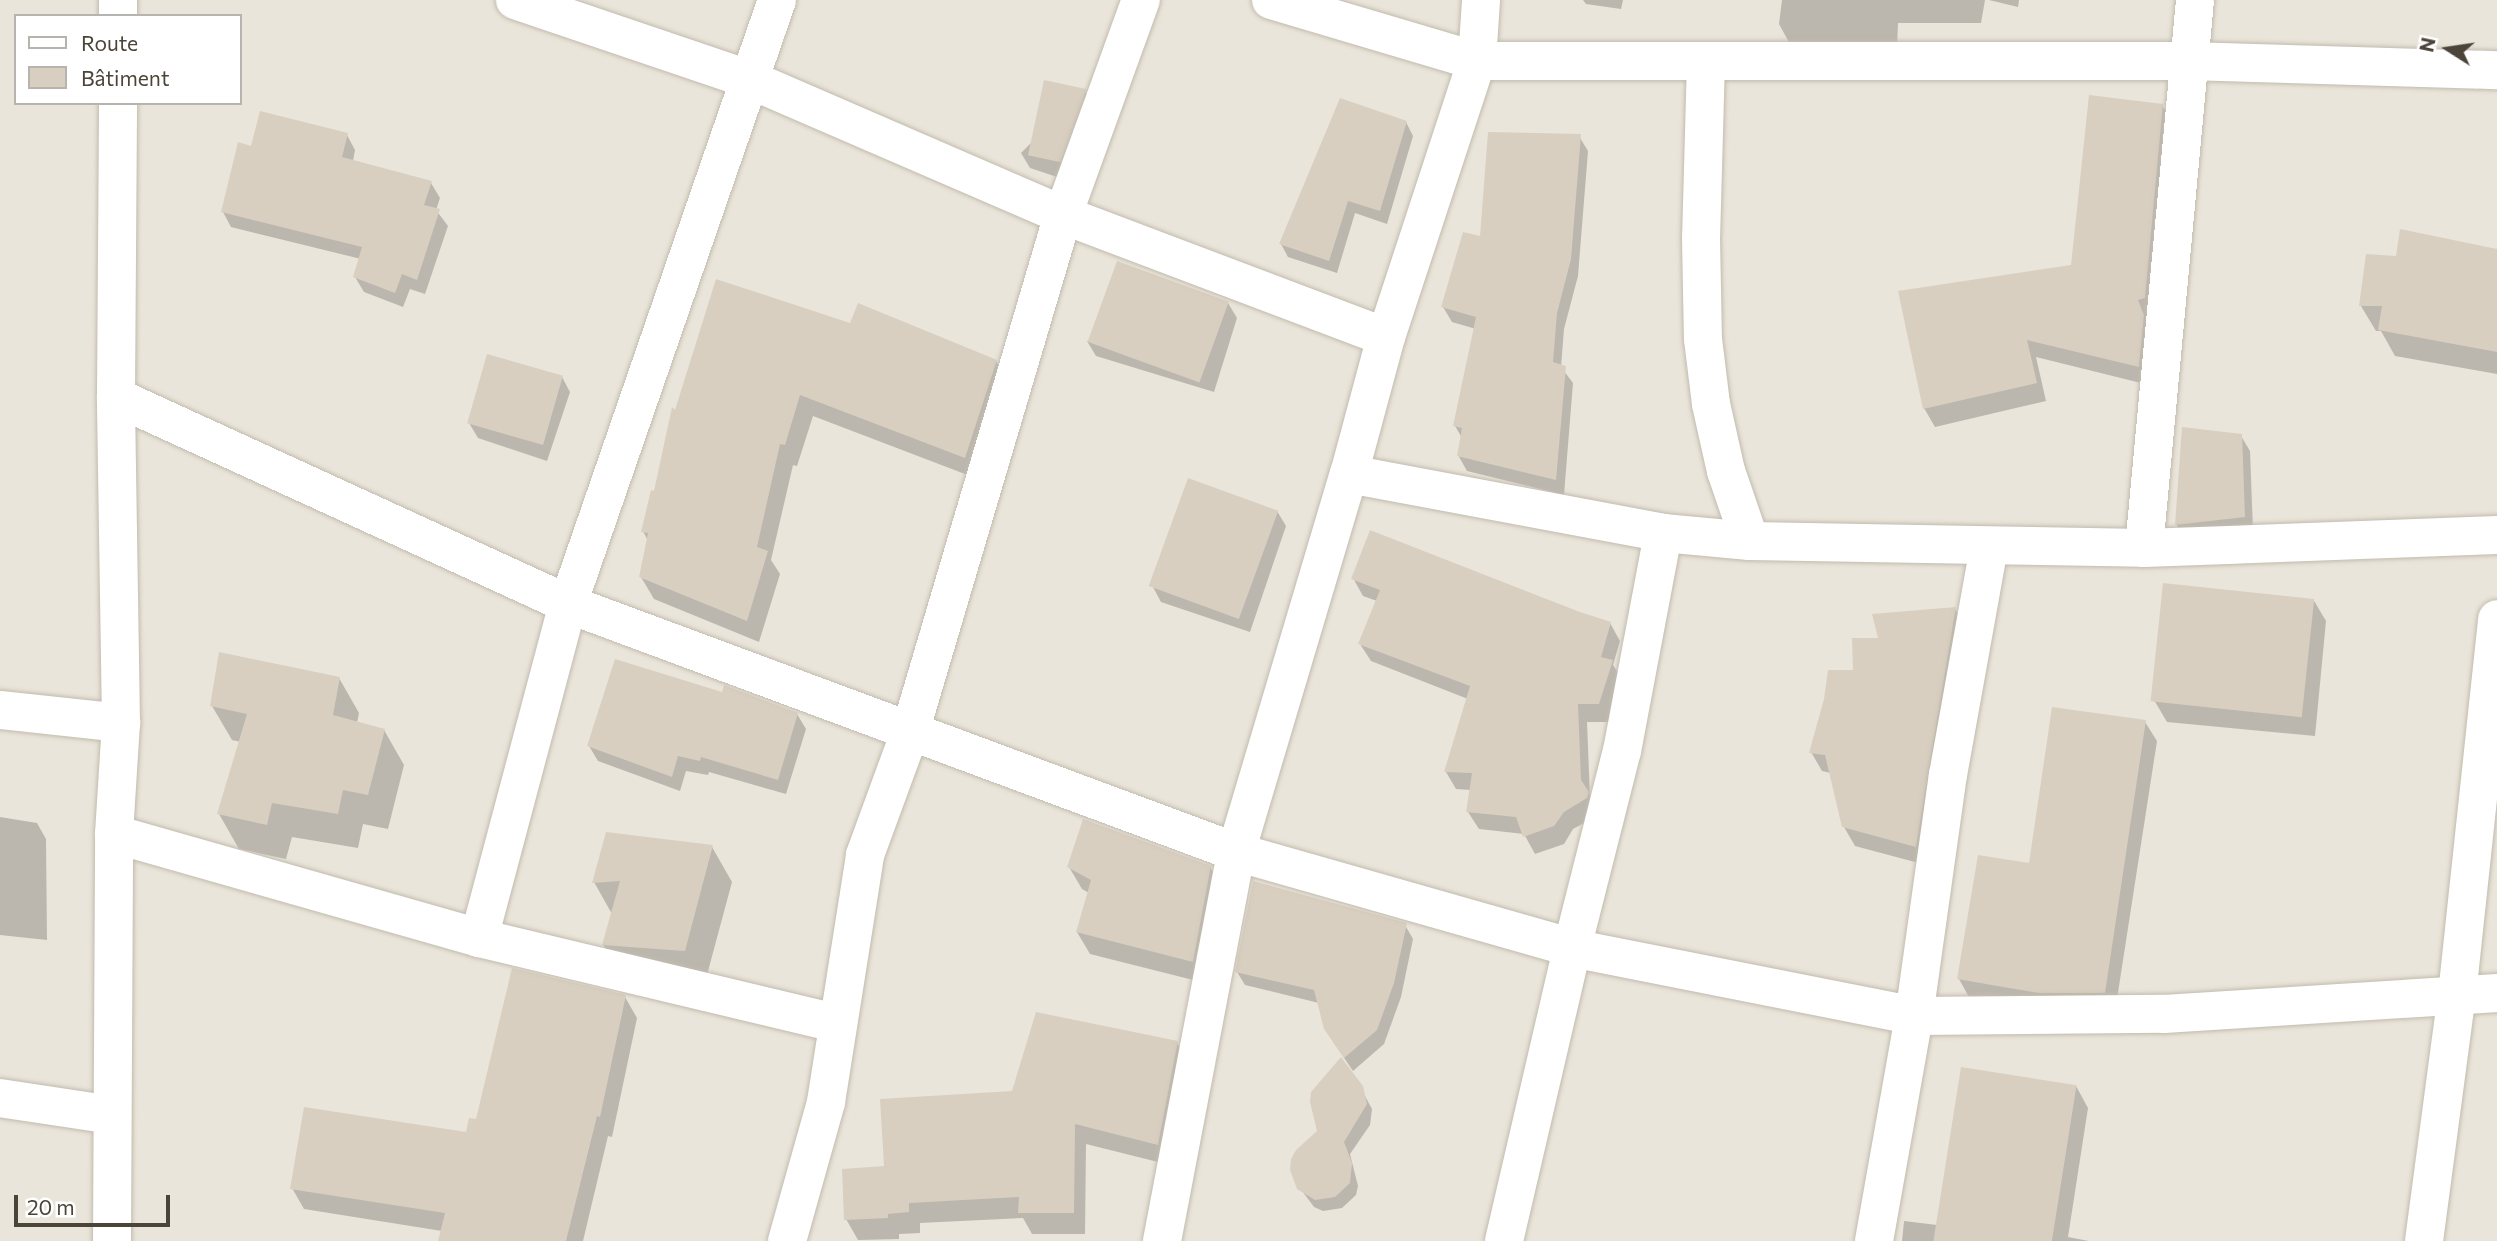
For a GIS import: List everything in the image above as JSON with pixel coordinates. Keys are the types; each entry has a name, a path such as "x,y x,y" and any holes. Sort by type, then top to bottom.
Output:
{"street":[{"path":"515,0 751,80 1063,215 1386,337"},
{"path":"480,938 568,604 751,80 776,0"},
{"path":"787,1241 826,1102 865,855 910,732 1063,215 1141,0"},
{"path":"1271,0 1477,61 2188,61 2497,70"},
{"path":"1162,1241 1236,852 1349,474 1386,337 1477,61 1482,0"},
{"path":"2144,548 2195,0"},
{"path":"1706,61 1701,238 1703,338 1711,404 1726,471 1750,541"},
{"path":"112,1241 114,834 121,723 116,397 118,105"},
{"path":"116,397 568,604 1236,852 1572,948 1914,1016 2164,1014 2497,993"},
{"path":"1349,474 1664,533 1750,541 2144,548 2497,535"},
{"path":"1504,1241 1572,948 1622,751 1664,533"},
{"path":"1874,1241 1914,1016 1948,775 1989,547"},
{"path":"2424,1241 2457,995 2497,620"},
{"path":"0,710 121,723"},
{"path":"114,834 480,938 837,1023"},
{"path":"0,1098 113,1115"}],"shaded area":[{"path":"0,0 2497,0 2497,1241 0,1241"}],"building":[{"path":"1044,80 1086,89 1070,164 1028,155"},
{"path":"2089,95 2163,104 2145,298 2138,300 2144,315 2139,367 2027,340 2037,383 1923,409 1898,291 2071,265"},
{"path":"1340,98 1407,121 1380,211 1348,201 1329,261 1279,244"},
{"path":"260,111 348,133 342,157 432,181 424,205 440,209 417,280 402,274 395,293 353,277 362,247 221,212 238,142 251,146"},
{"path":"1488,132 1581,134 1571,259 1557,313 1553,362 1566,366 1556,480 1457,456 1462,428 1453,426 1476,317 1441,307 1463,232 1480,236"},
{"path":"2400,229 2497,249 2497,352 2378,330 2382,306 2359,306 2366,254 2396,256"},
{"path":"1117,261 1229,302 1199,383 1088,342"},
{"path":"716,279 850,323 858,303 997,360 965,458 800,395 785,445 780,444 757,547 768,551 747,621 639,577 648,533 641,532 651,490 654,491 672,407 675,410"},
{"path":"487,354 563,376 543,445 467,423"},
{"path":"2182,427 2242,434 2245,517 2175,525"},
{"path":"1188,478 1278,511 1239,619 1149,586"},
{"path":"1370,530 1611,622 1601,657 1613,660 1599,704 1578,704 1581,780 1589,792 1587,798 1564,812 1554,826 1523,837 1516,817 1466,812 1472,773 1444,772 1470,686 1358,644 1380,590 1351,579"},
{"path":"2163,583 2314,599 2302,717 2151,701"},
{"path":"1956,607 1916,847 1842,827 1825,755 1809,753 1824,699 1828,670 1853,670 1852,638 1878,638 1872,614"},
{"path":"219,652 340,677 333,715 385,729 368,795 343,790 338,814 272,803 267,825 217,814 247,714 210,706"},
{"path":"615,659 722,692 724,685 798,713 778,780 701,757 700,761 678,756 672,777 587,746"},
{"path":"2052,707 2146,720 2105,993 2039,993 1957,979 1978,855 2029,863"},
{"path":"1083,819 1211,866 1193,962 1076,932 1091,880 1067,867"},
{"path":"606,832 713,845 685,951 602,945 620,881 592,883"},
{"path":"1253,881 1407,923 1394,983 1377,1030 1344,1058 1324,1029 1314,990 1235,972"},
{"path":"512,968 626,995 600,1117 597,1116 566,1241 438,1241 445,1213 290,1189 304,1107 466,1132 469,1118 476,1119"},
{"path":"1036,1012 1178,1041 1158,1145 1075,1124 1074,1213 1018,1213 1019,1197 909,1203 909,1212 888,1214 888,1218 844,1220 842,1169 884,1166 880,1099 1012,1091"},
{"path":"1341,1057 1363,1086 1367,1104 1344,1142 1352,1163 1350,1183 1335,1197 1315,1200 1297,1189 1290,1170 1291,1159 1296,1150 1317,1131 1310,1102 1311,1092"},
{"path":"1961,1067 2077,1085 2052,1241 1933,1241"}]}
